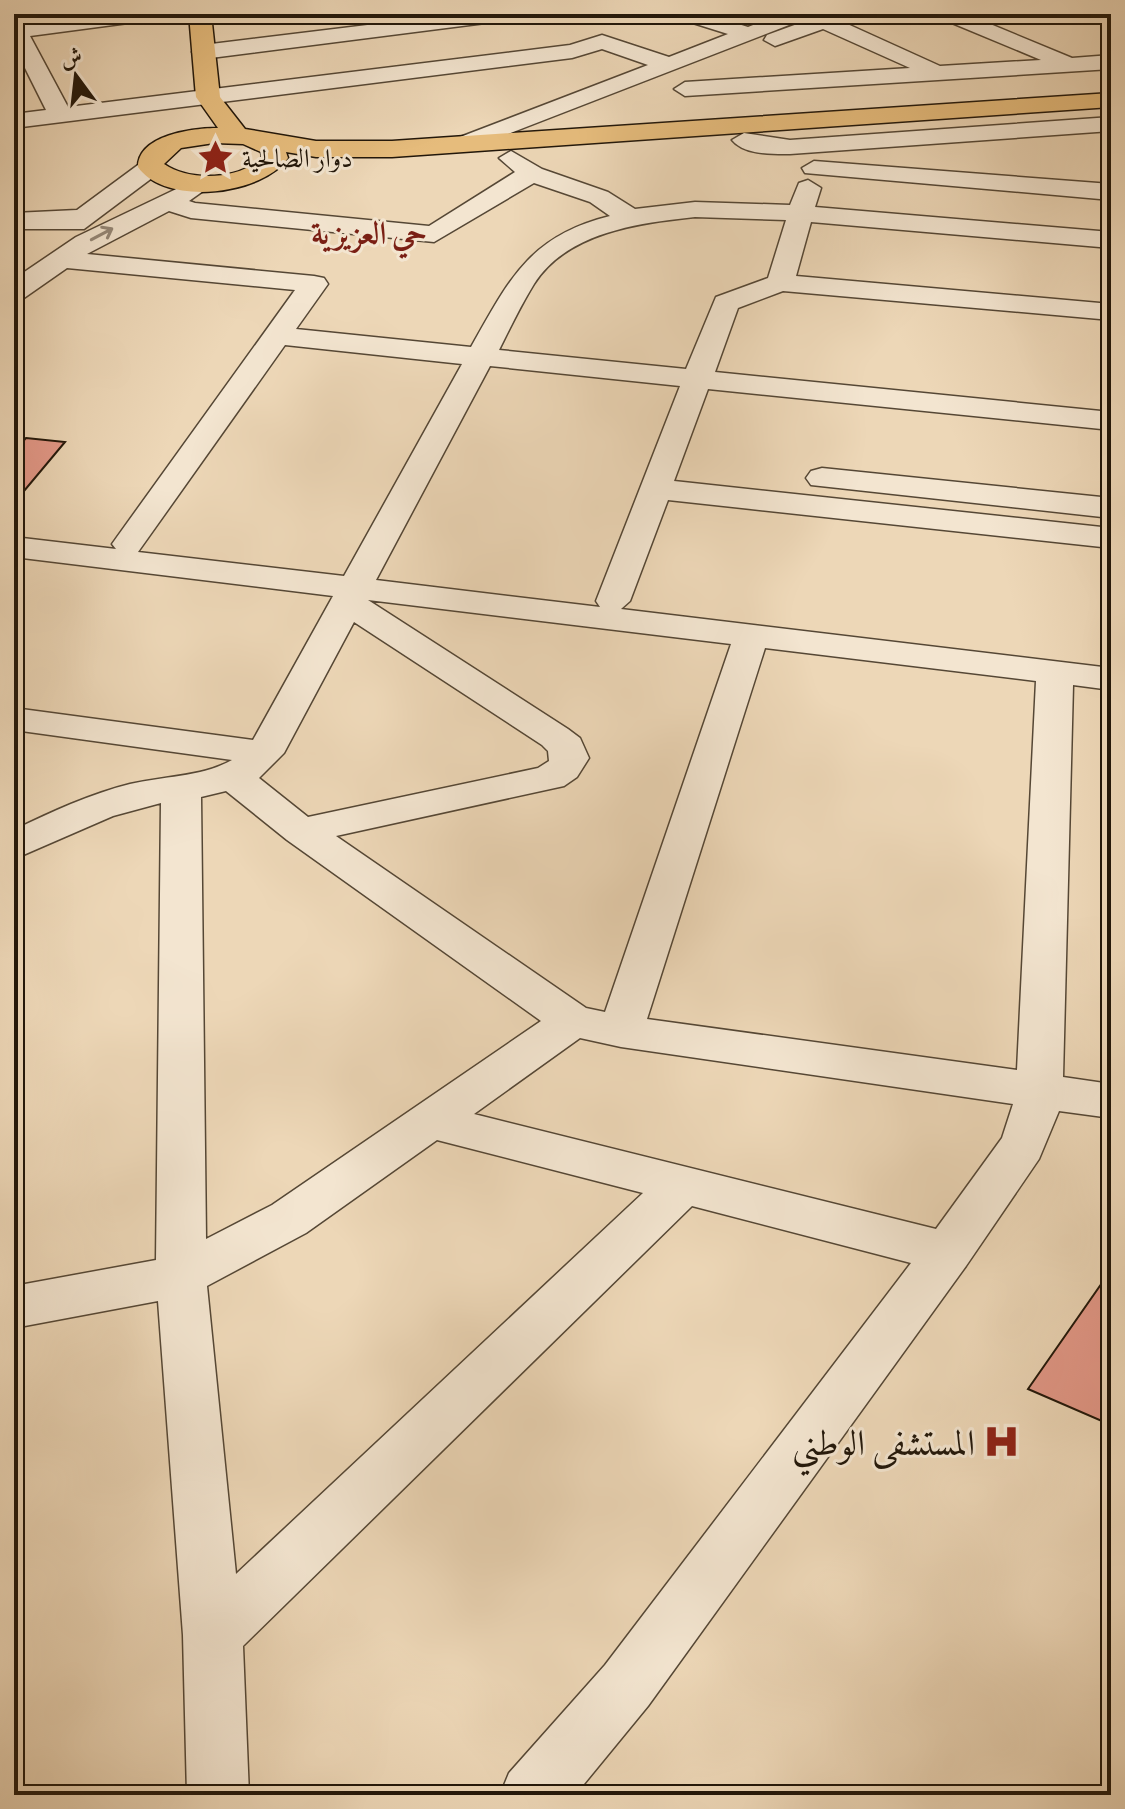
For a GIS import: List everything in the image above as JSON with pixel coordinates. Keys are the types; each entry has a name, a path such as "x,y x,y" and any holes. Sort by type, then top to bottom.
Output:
{"main road":[{"path":"200,14 208,97 247,138 275,153 273,163 260,172"},
{"path":"173,142 178,101 176,72"},
{"path":"1111,100 714,121 553,139 326,150 247,138 203,136 173,142 154,154 151,167 171,179 208,183 260,172 1111,114"}],"street":[{"path":"60,115 24,68 26,26 151,14"},
{"path":"203,52 509,14"},
{"path":"684,14 749,34"},
{"path":"464,144 671,76 749,34 811,18 845,14"},
{"path":"959,15 1071,65"},
{"path":"553,139 556,127 811,18 939,73 966,97"},
{"path":"14,121 572,51 602,42 671,76 714,121 966,97 1111,88"},
{"path":"671,76 939,73 1111,62"},
{"path":"817,156 1111,124"},
{"path":"744,140 817,156 1111,192"},
{"path":"510,156 533,174 599,197 631,218"},
{"path":"780,283 817,156"},
{"path":"14,267 151,167"},
{"path":"167,201 191,210 434,234 518,180 533,174"},
{"path":"14,292 58,259 167,201 208,183"},
{"path":"14,846 100,806 250,765 357,587 480,356 535,263 579,235 631,218 693,210 800,215 1111,240"},
{"path":"14,221 83,217"},
{"path":"58,259 314,284 129,544"},
{"path":"613,601 726,303 780,283 1111,312"},
{"path":"277,336 1111,421"},
{"path":"661,475 1111,508"},
{"path":"661,475 1111,538"},
{"path":"14,531 129,544 357,587 613,601 1111,660"},
{"path":"14,547 1111,679"},
{"path":"301,831 542,779 563,769 570,758 566,746 357,587"},
{"path":"621,1031 751,637"},
{"path":"531,1795 553,1774 646,1658 877,1353 1022,1146 1034,1118 1039,1091 1055,673"},
{"path":"14,719 250,765 301,831 573,1021 621,1031 1111,1101"},
{"path":"181,785 181,1276 213,1635 218,1795"},
{"path":"14,1307 181,1276 289,1219 573,1021"},
{"path":"431,1121 948,1252"},
{"path":"213,1635 684,1184"}],"building":[{"path":"26,438 65,442 14,503 14,453"},
{"path":"1111,1270 1111,1425 1028,1389"}],"place":[{"name":"دوار الصالحية","path":"216,158"},
{"name":"المستشفى الوطني","path":"1001,1442"}],"district":[{"name":"حي العزيزية","path":"369,233"}]}
